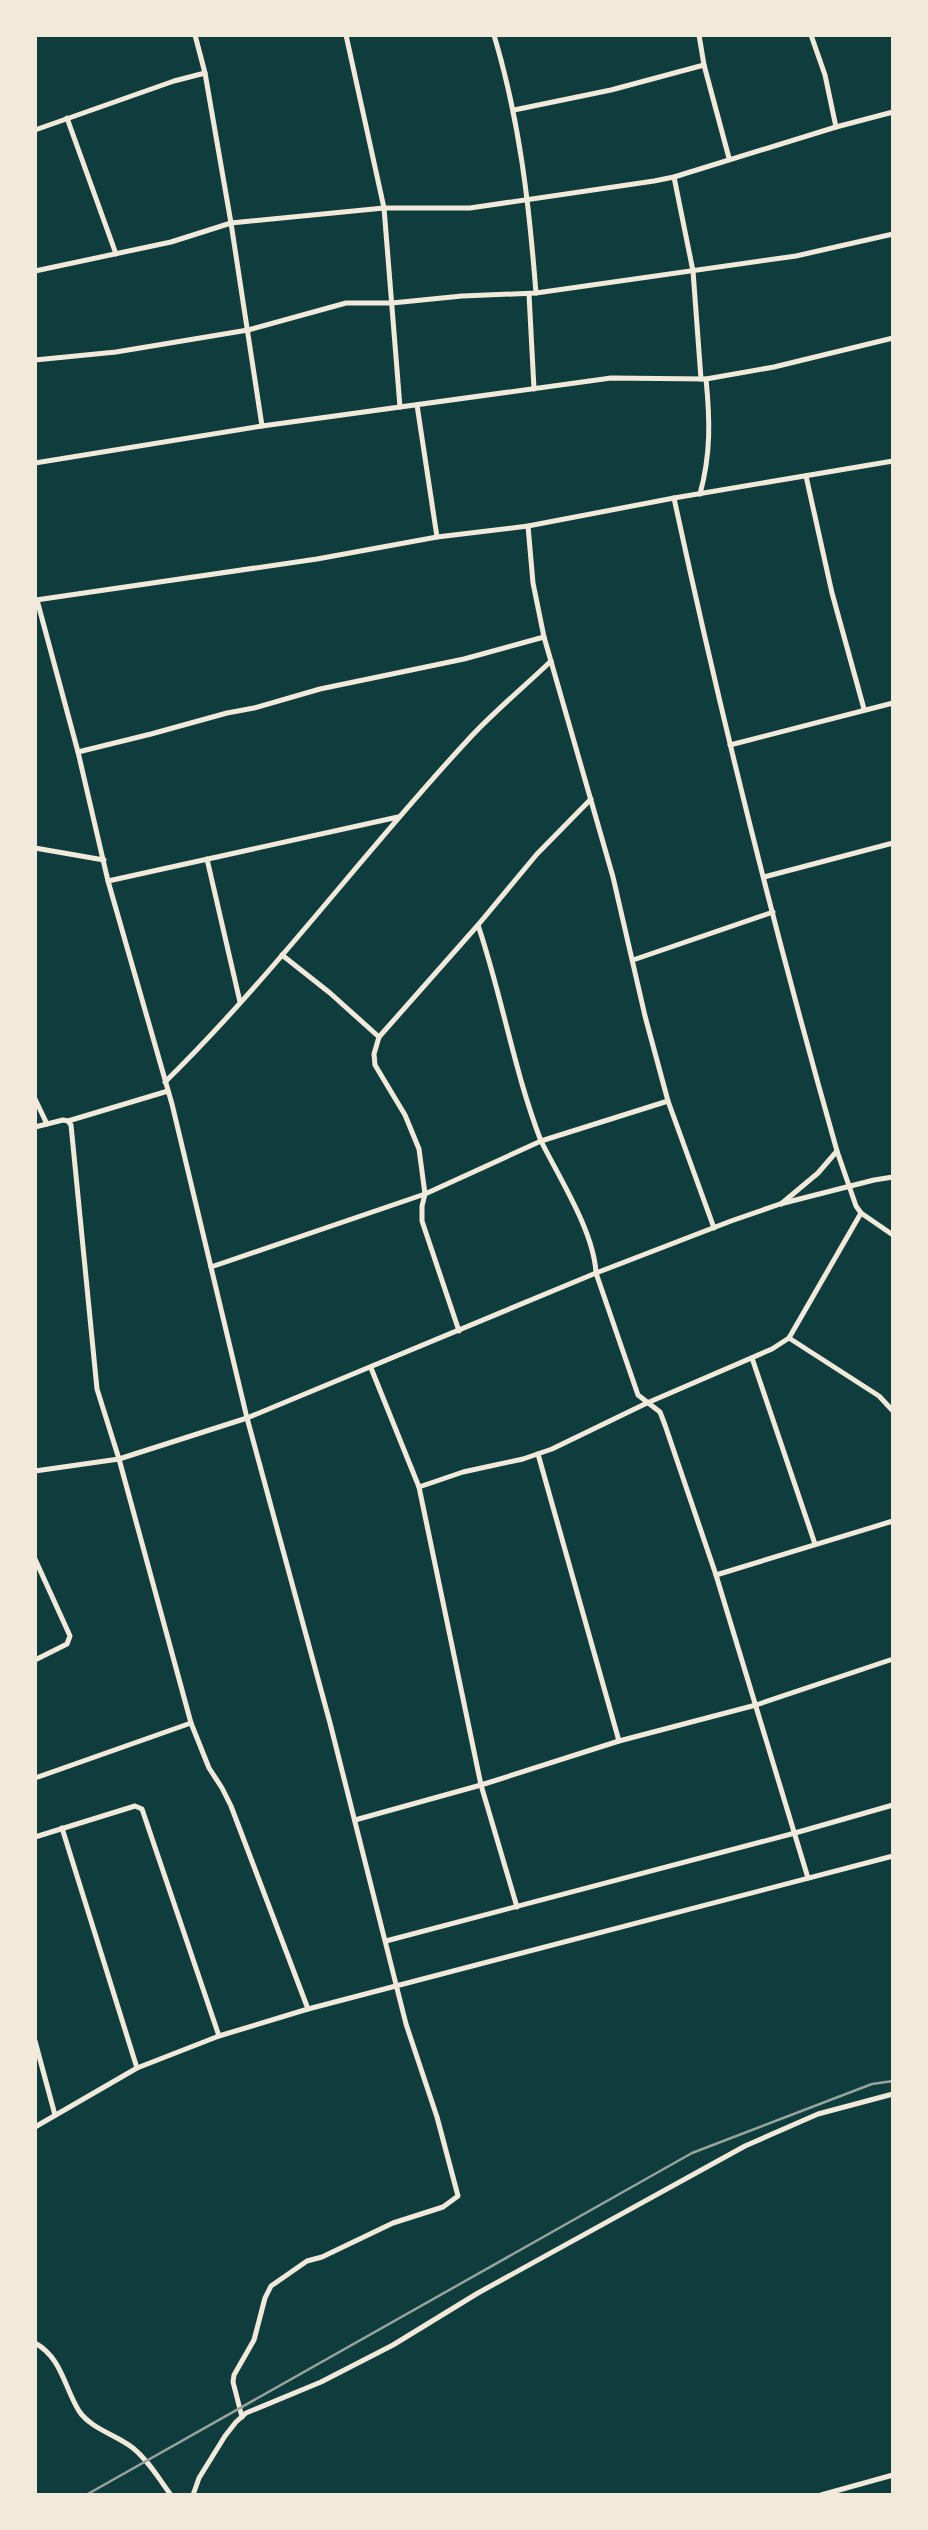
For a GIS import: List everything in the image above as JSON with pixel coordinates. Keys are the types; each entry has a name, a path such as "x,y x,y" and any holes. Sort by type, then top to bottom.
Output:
{"street":[{"path":"195,35 205,73 232,223 262,426"},
{"path":"346,35 383,208 400,407"},
{"path":"494,35 514,110 529,200 534,389"},
{"path":"699,35 704,65 729,158"},
{"path":"811,35 825,75 836,127"},
{"path":"514,110 611,90 704,65"},
{"path":"35,130 205,73"},
{"path":"35,271 171,242 232,223 383,208 470,208 674,177 729,158 893,112"},
{"path":"68,118 116,254"},
{"path":"674,177 693,271 710,423 709,454 700,494"},
{"path":"35,360 116,352 248,330 346,303 392,303 462,296 532,294 796,256 893,234"},
{"path":"35,463 262,426 611,378 703,379 774,367 893,338"},
{"path":"417,405 437,537"},
{"path":"242,2417 233,2382 234,2375 254,2340 271,2286 307,2261 322,2257 393,2223 443,2207 458,2196 437,2117 406,2024 355,1820 247,1418 168,1091 108,881 78,752 36,600 317,559 437,537 528,526 893,461"},
{"path":"806,476 832,593 864,709"},
{"path":"674,498 730,745 837,1151 848,1187 860,1213 893,1235"},
{"path":"528,526 533,583 544,637 613,877 668,1101 714,1228"},
{"path":"78,752 296,695 464,659 544,637"},
{"path":"165,1082 282,955 398,817 490,717 551,661"},
{"path":"730,745 893,703"},
{"path":"459,1331 422,1221 425,1194 419,1149 405,1115 375,1065 376,1045 379,1037 478,925 530,861 591,799"},
{"path":"108,881 398,817"},
{"path":"764,877 893,843"},
{"path":"35,848 104,860"},
{"path":"207,859 240,1002"},
{"path":"633,960 773,912"},
{"path":"478,925 541,1141 588,1236 595,1258 596,1273 638,1395 660,1412 665,1425 716,1576 808,1878"},
{"path":"282,955 379,1037"},
{"path":"35,1127 68,1121 168,1091"},
{"path":"35,1100 47,1124"},
{"path":"211,1267 425,1194 541,1141 668,1101"},
{"path":"68,1121 71,1125 97,1389 119,1459 191,1723 209,1769 231,1806 308,2009"},
{"path":"780,1204 818,1173 837,1151"},
{"path":"35,1471 119,1459 247,1418 596,1273 714,1228 780,1204 893,1177"},
{"path":"419,1487 463,1472 538,1454 752,1358 789,1338 860,1213"},
{"path":"789,1338 879,1396 893,1411"},
{"path":"752,1358 816,1544"},
{"path":"372,1368 419,1487 481,1785 517,1907"},
{"path":"538,1454 619,1741"},
{"path":"716,1576 893,1521"},
{"path":"35,1559 70,1636 67,1644 35,1660"},
{"path":"355,1820 481,1785 619,1741 756,1705 893,1659"},
{"path":"35,1777 191,1723"},
{"path":"35,1837 135,1805 142,1809 219,2036"},
{"path":"386,1941 893,1805"},
{"path":"62,1828 137,2068"},
{"path":"35,2127 137,2068 219,2036 396,1985 893,1856"},
{"path":"35,2041 55,2115"},
{"path":"193,2495 199,2478 225,2436 242,2417 258,2406 321,2382 393,2345 478,2293 715,2161 818,2114 893,2094"},
{"path":"35,2343 52,2357 80,2412 87,2420 148,2460 171,2495"},
{"path":"821,2495 893,2475"}],"railway":[{"path":"86,2495 692,2153 872,2084 893,2081"}]}
